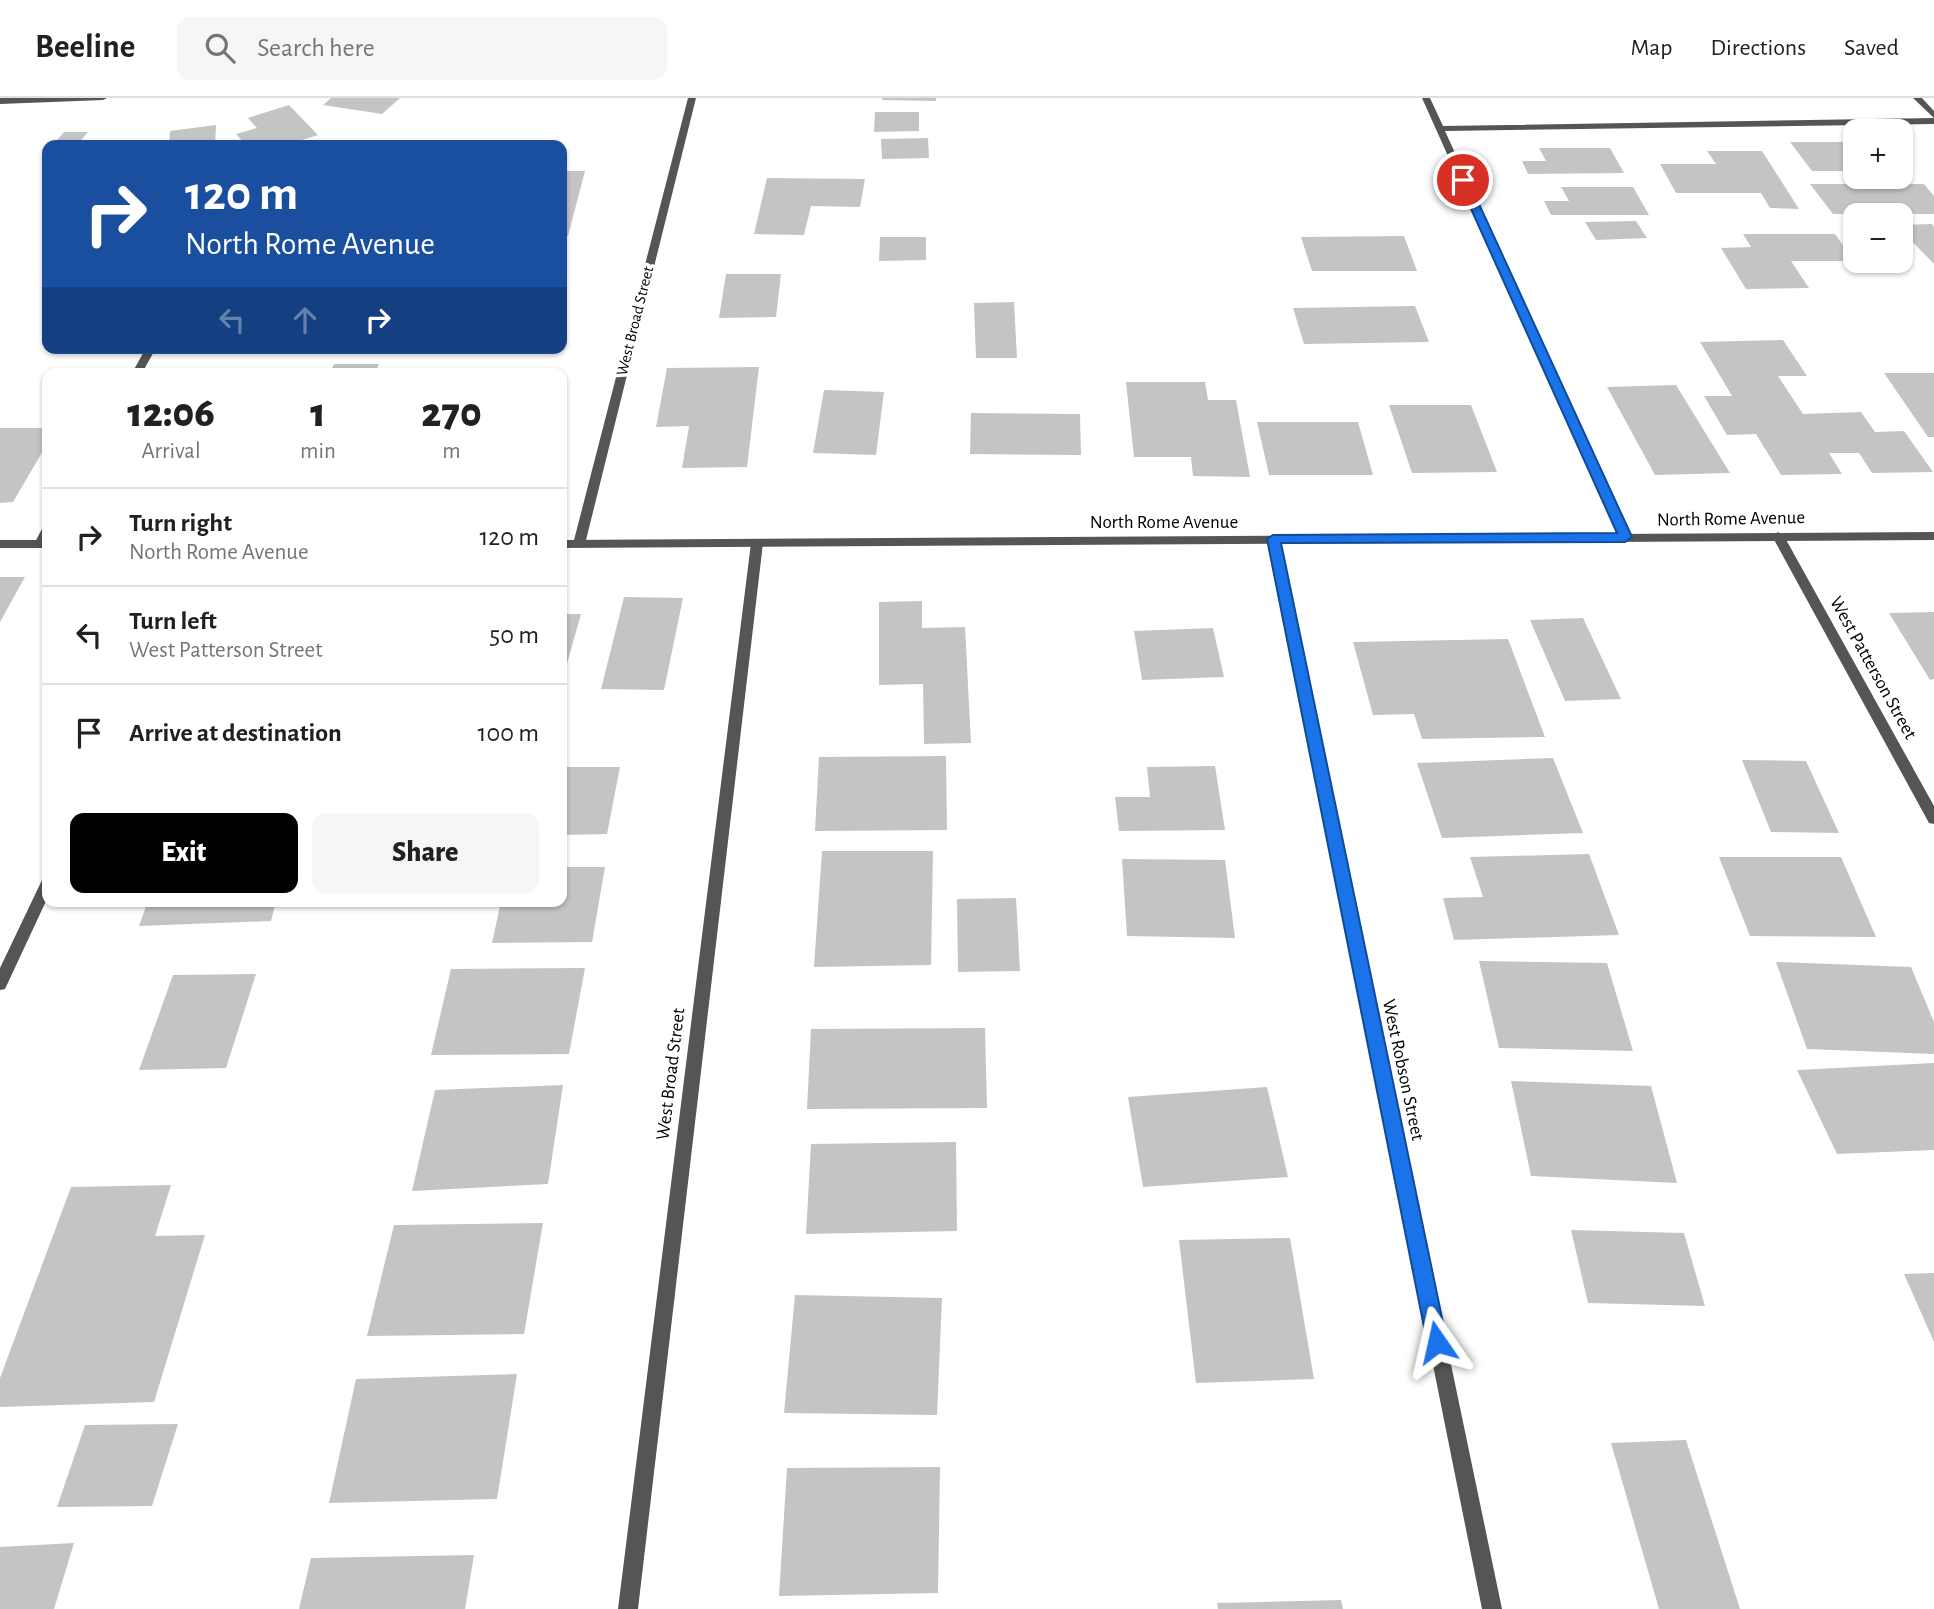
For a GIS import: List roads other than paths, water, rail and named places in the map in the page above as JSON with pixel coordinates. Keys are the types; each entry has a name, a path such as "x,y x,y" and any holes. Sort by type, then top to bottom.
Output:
{"street":[{"path":"0,101 103,98"},
{"name":"West Broad Street","path":"579,544 692,98"},
{"path":"1426,98 1625,537"},
{"path":"1917,98 1934,119"},
{"path":"1440,129 1934,119"},
{"name":"West Patterson Street","path":"1778,536 1934,819"},
{"name":"North Rome Avenue","path":"567,544 1934,536"},
{"name":"West Robson Street","path":"1273,539 1492,1609"},
{"name":"West Broad Street","path":"628,1609 757,543"},
{"path":"0,544 42,544"},
{"path":"0,984 42,895"}]}
